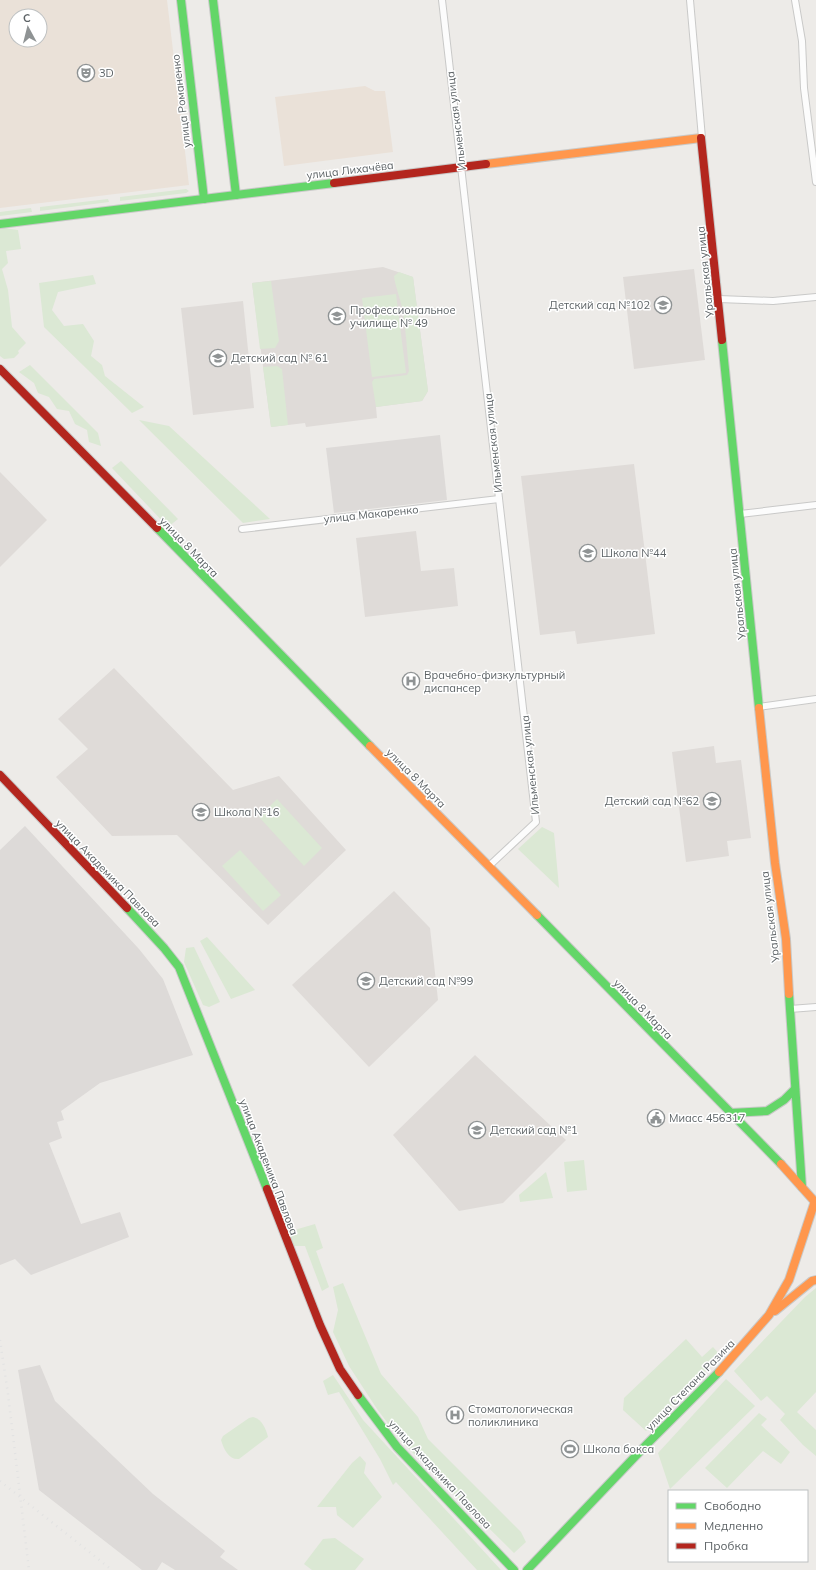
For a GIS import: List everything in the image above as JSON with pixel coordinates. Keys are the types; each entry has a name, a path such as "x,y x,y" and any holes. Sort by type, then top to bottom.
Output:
{"main road":[{"name":"улица Романенко","path":"180,0 204,199"},
{"path":"213,0 236,195"},
{"name":"улица Лихачёва","path":"0,224 702,138"},
{"name":"Уральская улица","path":"702,138 775,863 786,939 802,1187"},
{"name":"улица 8 Марта","path":"0,369 489,866 815,1202"},
{"name":"улица Академика Павлова","path":"0,775 159,943 179,967 260,1170 282,1232 320,1325 340,1369 371,1414 397,1447 514,1570"},
{"path":"730,1114 767,1111 784,1100 795,1089"},
{"name":"улица Степана Разина","path":"528,1570 648,1443 724,1367 769,1315 789,1280 815,1202"},
{"path":"769,1315 812,1281 816,1280"}],"street":[{"name":"Ильменская улица","path":"442,0 536,822 489,866"},
{"name":"Уральская улица","path":"690,0 702,138"},
{"path":"795,0 802,41 804,88 816,182"},
{"path":"719,299 773,301 816,297"},
{"name":"улица Макаренко","path":"242,529 499,499"},
{"path":"740,514 816,505"},
{"path":"759,707 816,699"},
{"path":"790,1009 816,1007"}],"shaded area":[{"path":"0,0 167,0 189,185 0,208"},
{"path":"365,86 375,91 385,91 393,152 284,166 275,97"},
{"name":"Профессиональное училище № 49","path":"383,267 413,277 428,391 422,401 376,407 377,418 306,427 305,423 271,427 252,283"},
{"name":"Детский сад №102","path":"694,269 705,360 634,369 623,277"},
{"name":"Детский сад № 61","path":"243,301 254,408 193,415 181,308"},
{"path":"440,435 447,500 334,513 326,448"},
{"name":"Школа №44","path":"634,464 655,634 577,644 575,631 540,635 521,476"},
{"path":"0,472 47,520 0,567"},
{"path":"416,531 421,571 454,568 458,606 365,617 356,538"},
{"name":"Школа №16","path":"114,668 233,790 279,776 346,850 268,925 177,835 112,836 56,777 88,749 58,719"},
{"name":"Детский сад №62","path":"714,746 716,763 741,760 751,838 727,841 729,856 686,862 672,752"},
{"path":"25,826 139,949 163,979 193,1055 100,1083 61,1111 64,1120 57,1122 62,1138 49,1143 81,1224 120,1212 129,1237 31,1275 15,1259 0,1265 0,850"},
{"name":"Детский сад №99","path":"394,891 430,928 438,1000 369,1067 292,985"},
{"name":"Детский сад №1","path":"475,1055 566,1140 503,1203 459,1211 393,1135"},
{"path":"40,1365 55,1401 153,1494 225,1551 220,1557 238,1570 175,1570 162,1562 157,1570 142,1570 39,1490 18,1370"}],"green space":[{"path":"186,189 189,191 186,193 120,201 120,197"},
{"path":"108,199 109,202 40,211 40,207"},
{"path":"31,208 32,212 0,216 0,212"},
{"path":"4,228 18,230 21,249 6,251 8,263 2,269 8,290 12,327 26,343 18,351 19,353 14,358 4,359 0,356 0,229"},
{"path":"399,272 413,277 428,391 422,401 376,407 372,382 374,379 407,375 409,371 403,312 394,276"},
{"path":"93,275 96,284 58,292 52,310 64,326 83,324 94,341 91,356 102,365 105,376 144,407 132,413 44,327 39,283"},
{"path":"271,281 279,341 275,348 260,349 252,283"},
{"path":"396,294 406,373 372,377 362,298"},
{"path":"30,365 98,433 101,446 89,442 87,430 75,424 69,411 57,409 49,397 38,393 34,383 19,372"},
{"path":"277,366 282,369 288,425 271,427 263,367"},
{"path":"139,420 169,426 270,519 243,523"},
{"path":"121,461 178,519 168,527 112,468"},
{"path":"277,799 322,848 304,866 259,817"},
{"path":"542,827 554,833 559,888 518,849"},
{"path":"240,850 281,895 263,911 222,866"},
{"path":"207,937 255,990 231,999 200,941"},
{"path":"194,947 220,1002 209,1007 203,1005 184,962 186,948"},
{"path":"584,1160 587,1190 567,1192 564,1162"},
{"path":"546,1172 553,1198 520,1202 519,1195"},
{"path":"315,1224 323,1248 316,1251 329,1287 322,1291 305,1246 293,1246 288,1236 291,1231"},
{"path":"343,1283 381,1374 418,1417 428,1439 521,1532 526,1542 514,1553 402,1442 377,1409 349,1366 333,1332 338,1310 333,1287"},
{"path":"816,1288 816,1392 797,1412 816,1430 816,1456 803,1445 780,1420 785,1414 767,1396 761,1401 734,1371 805,1297"},
{"path":"686,1339 702,1357 713,1347 721,1356 646,1431 623,1410 624,1398"},
{"path":"333,1375 363,1420 501,1570 477,1570 396,1482 393,1485 380,1459 339,1392 328,1395 323,1381"},
{"path":"726,1379 755,1406 670,1489 658,1453"},
{"path":"759,1413 767,1419 761,1425 790,1452 781,1464 763,1451 727,1488 705,1468"},
{"path":"253,1417 261,1422 268,1437 239,1459 232,1458 227,1454 221,1440 223,1436 249,1418"},
{"path":"360,1456 366,1463 364,1473 382,1497 353,1528 337,1515 336,1507 317,1507 352,1463"},
{"path":"335,1538 364,1559 355,1570 312,1570 304,1564 323,1539"}],"railway":[{"path":"0,1340 29,1570"},
{"path":"0,1481 112,1570"}],"traffic: fast":[{"path":"181,0 204,199"},
{"path":"213,0 236,195"},
{"path":"0,224 334,183"},
{"path":"722,340 759,708"},
{"path":"157,528 370,746"},
{"path":"127,908 164,948 179,967 267,1189"},
{"path":"537,915 781,1164"},
{"path":"789,994 802,1187"},
{"path":"730,1113 767,1111 784,1100 795,1089"},
{"path":"527,1570 648,1443 719,1372"},
{"path":"358,1395 397,1447 514,1570"}],"traffic: slow":[{"path":"486,164 701,138"},
{"path":"759,708 775,863 786,939 789,994"},
{"path":"370,746 537,915"},
{"path":"781,1164 816,1203"},
{"path":"719,1372 769,1315 789,1280 815,1201"},
{"path":"775,1311 812,1281 816,1280"}],"traffic: jam":[{"path":"701,138 722,340"},
{"path":"334,183 486,164"},
{"path":"0,369 157,528"},
{"path":"0,775 127,908"},
{"path":"267,1189 320,1325 340,1369 358,1395"}],"place":[{"name":"3D","path":"86,73"},
{"name":"Детский сад №102","path":"663,305"},
{"name":"Профессиональное училище № 49","path":"337,316"},
{"name":"Детский сад № 61","path":"218,358"},
{"name":"Школа №44","path":"588,553"},
{"name":"Врачебно-физкультурный диспансер","path":"411,681"},
{"name":"Детский сад №62","path":"712,801"},
{"name":"Школа №16","path":"201,812"},
{"name":"Детский сад №99","path":"366,981"},
{"name":"Миасс 456317","path":"656,1118"},
{"name":"Детский сад №1","path":"477,1130"},
{"name":"Стоматологическая поликлиника","path":"455,1415"},
{"name":"Школа бокса","path":"570,1449"}]}
